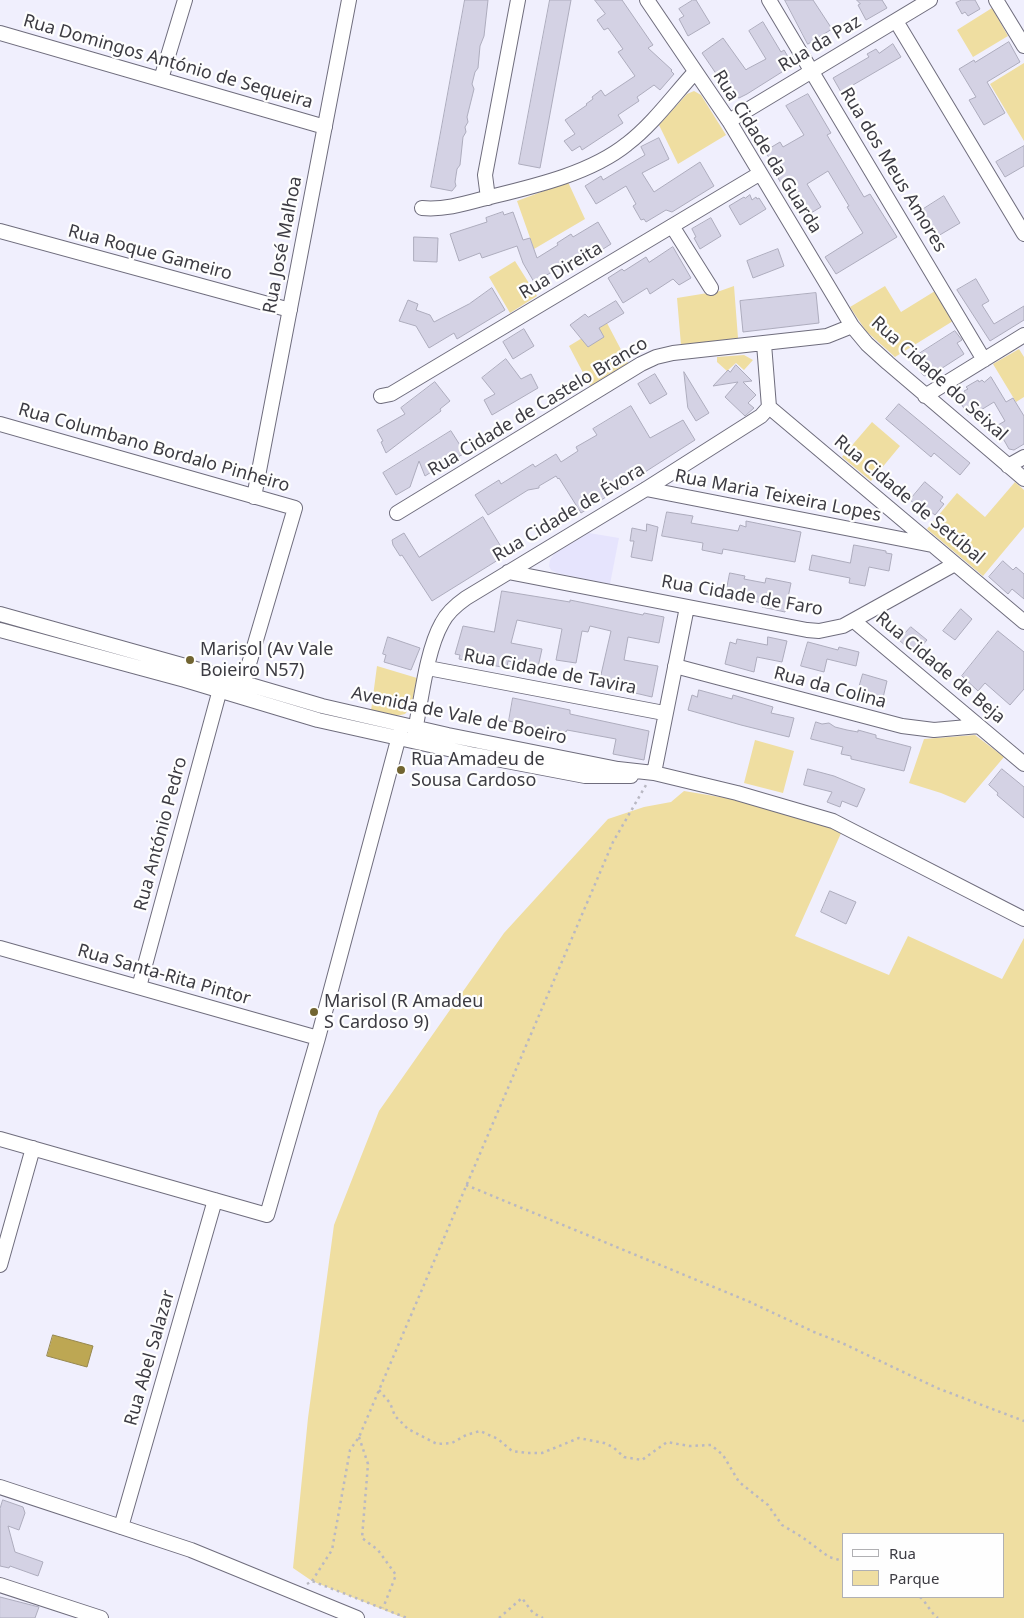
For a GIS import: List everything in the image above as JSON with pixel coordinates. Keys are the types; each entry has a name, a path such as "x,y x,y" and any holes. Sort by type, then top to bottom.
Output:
{"street":[{"path":"161,78 185,0"},
{"name":"Rua José Malhoa","path":"254,497 349,0"},
{"path":"488,198 485,175 518,0"},
{"name":"Rua Cidade da Guarda","path":"647,0 729,121 759,174 852,326"},
{"name":"Rua dos Meus Amores","path":"769,0 984,360"},
{"name":"Rua da Paz","path":"729,121 930,0"},
{"path":"996,0 1024,46"},
{"path":"896,21 1024,234"},
{"name":"Rua Domingos António de Sequeira","path":"0,33 161,78 325,127"},
{"path":"422,208 440,209 488,198 539,184 599,163 637,136 695,72"},
{"name":"Rua Direita","path":"381,396 391,394 759,174"},
{"path":"672,226 710,288"},
{"name":"Rua Roque Gameiro","path":"0,231 290,310"},
{"name":"Rua Cidade de Castelo Branco","path":"397,513 632,369 656,357 672,353 827,336 852,326"},
{"name":"Rua Cidade do Seixal","path":"852,326 867,344 925,396 1024,480"},
{"path":"925,396 1024,335"},
{"path":"764,344 769,407"},
{"name":"Rua Cidade de Évora","path":"215,1200 267,1215 428,668 436,634 449,613 466,598 762,416 769,407"},
{"name":"Rua Cidade de Setúbal","path":"769,407 1024,622"},
{"name":"Rua Columbano Bordalo Pinheiro","path":"0,424 295,508 242,689"},
{"path":"1008,466 1024,456"},
{"name":"Rua Maria Teixeira Lopes","path":"646,489 933,545"},
{"name":"Rua Cidade de Faro","path":"508,572 807,630 831,630 854,621 955,564"},
{"path":"654,773 664,714 687,607"},
{"name":"Avenida de Vale de Boeiro","path":"0,614 222,684"},
{"name":"Rua Cidade de Beja","path":"854,621 1024,764"},
{"name":"Avenida de Vale de Boeiro","path":"0,630 242,689 322,706 408,733 618,769 654,773 738,793 833,821 1024,919"},
{"name":"Rua da Colina","path":"675,666 902,726 934,730 979,726"},
{"name":"Rua Cidade de Tavira","path":"428,668 664,714"},
{"name":"Rua António Pedro","path":"139,987 222,684"},
{"name":"Rua Santa-Rita Pintor","path":"0,948 318,1038"},
{"path":"0,1139 215,1200"},
{"path":"0,1265 33,1148"},
{"name":"Rua Abel Salazar","path":"120,1527 215,1200"},
{"path":"0,1487 191,1550 357,1618"},
{"path":"0,1585 101,1618"}],"path":[{"path":"293,1592 312,1581 332,1550 350,1450 359,1437 612,842 654,773"},
{"path":"466,1184 750,1302 938,1388 1024,1421"},
{"path":"379,1390 390,1402 394,1416 408,1429 437,1444 452,1443 466,1435 480,1431 498,1439 512,1451 542,1453 579,1438 604,1443 613,1447 624,1457 642,1460 667,1442 689,1446 711,1445 723,1455 739,1482 768,1505 782,1525 829,1557 842,1561"},
{"path":"359,1437 368,1464 362,1538 378,1550 396,1575 383,1608"},
{"path":"312,1581 408,1618"},
{"path":"499,1618 522,1598 533,1612 542,1618"},
{"path":"921,1598 925,1601 931,1613 938,1618"}],"shaded area":[{"path":"589,533 619,538 610,584 557,573 551,570 549,566 554,554"},
{"path":"53,1335 93,1346 87,1367 47,1356"}],"green space":[{"path":"992,8 1008,36 973,57 957,30"},
{"path":"1024,63 1024,141 990,84"},
{"path":"694,91 701,95 726,135 678,164 659,125 687,94"},
{"path":"568,182 585,219 534,249 517,201"},
{"path":"515,261 537,296 510,313 489,277"},
{"path":"734,286 738,338 681,345 677,298 720,291"},
{"path":"885,286 901,312 935,291 953,321 895,357 866,331 850,307"},
{"path":"607,323 628,363 590,386 569,346"},
{"path":"1019,349 1024,357 1024,397 1016,402 993,364"},
{"path":"744,355 753,360 744,370 736,363 727,371 717,362 717,357"},
{"path":"872,422 900,446 871,481 842,457"},
{"path":"1015,482 1024,490 1024,527 983,576 927,529 957,493 985,517"},
{"path":"377,666 417,678 411,707 405,714 396,716 371,711"},
{"path":"975,735 1004,757 965,803 909,783 924,739"},
{"path":"755,740 794,751 783,793 744,783"},
{"path":"684,791 744,801 842,831 795,936 889,975 908,936 1002,979 1024,938 1024,1618 404,1618 312,1581 293,1568 308,1418 334,1225 379,1111 504,933 608,819 644,807 671,802"}],"building":[{"path":"465,0 488,0 484,36 480,46 478,68 472,84 474,89 467,117 468,122 465,127 466,132 463,137 460,165 457,169 456,186 452,191 431,187"},
{"path":"550,0 571,0 540,168 519,164"},
{"path":"595,0 622,0 653,45 648,48 674,74 660,90 654,85 637,97 639,101 618,115 623,123 582,150 580,146 572,151 564,141 575,134 565,120 587,105 593,99 592,97 601,90 605,96 635,76 618,52 623,49 608,28 604,30 597,20 605,14"},
{"path":"696,0 710,23 688,36 679,19 684,16 679,9"},
{"path":"785,0 813,0 832,29 808,44"},
{"path":"857,0 882,0 887,8 866,20"},
{"path":"962,0 975,0 980,9 968,16 965,12 962,14 956,3"},
{"path":"763,22 781,52 784,50 793,65 747,94 739,98 732,96 719,74 717,75 702,53 723,38 746,70 766,59 749,31"},
{"path":"1009,42 1020,62 987,82 1005,113 984,125 969,100 976,97 959,69"},
{"path":"893,44 901,57 841,92 833,78 869,57 867,54 876,49 879,53"},
{"path":"808,94 831,133 827,135 864,197 870,194 897,237 836,274 825,257 863,233 847,207 849,206 828,171 807,184 821,207 806,216 792,193 788,195 778,178 780,176 765,151 780,142 783,147 804,135 786,106"},
{"path":"659,138 669,159 642,173 654,192 700,162 714,186 672,212 666,210 646,222 644,219 641,220 633,206 636,204 626,186 596,204 585,186 601,176 603,180 645,155 641,147"},
{"path":"1024,146 1024,166 1005,177 996,162"},
{"path":"750,195 752,200 756,197 757,199 759,198 766,209 740,225 729,206"},
{"path":"944,196 960,223 938,236 922,210"},
{"path":"503,212 504,215 513,212 523,240 530,238 537,258 571,234 573,237 598,222 611,244 592,256 590,251 534,282 523,263 517,246 482,258 480,253 459,261 450,234 487,222 486,218"},
{"path":"711,218 721,236 700,249 692,229"},
{"path":"414,237 438,238 437,262 414,261"},
{"path":"673,247 691,278 679,285 673,279 650,294 647,288 623,303 608,278 622,269 624,271 646,257 649,262"},
{"path":"778,249 784,266 753,278 747,261"},
{"path":"976,279 989,301 982,305 994,324 1024,306 1024,320 990,341 957,290"},
{"path":"492,288 505,310 457,339 454,333 429,348 416,326 399,321 408,300 418,304 416,310 430,315 434,322 469,304"},
{"path":"816,293 819,323 743,332 740,301"},
{"path":"616,301 624,313 599,328 604,337 588,347 570,325 585,314 588,317"},
{"path":"524,329 534,346 513,359 503,342"},
{"path":"955,331 962,340 957,343 964,354 933,374 932,371 925,376 923,375 911,359"},
{"path":"506,359 521,379 531,374 538,388 492,415 484,400 495,394 482,378"},
{"path":"736,365 752,381 743,382 756,395 748,403 754,408 745,416 725,397 738,382 713,386 728,370 730,372"},
{"path":"684,372 709,413 696,421 688,408"},
{"path":"655,374 667,394 650,404 638,384"},
{"path":"991,377 1006,402 1013,398 1024,416 1024,444 1014,450 1009,449 1001,435 1003,434 998,425 1005,421 994,402 976,413 975,411 968,415 957,397 965,393 964,391 968,389 966,387 971,384 978,380 979,382 982,380 984,382"},
{"path":"435,382 450,401 440,409 441,411 386,453 381,442 383,441 377,430 405,414 401,408"},
{"path":"899,404 970,463 960,475 934,453 931,457 886,419"},
{"path":"631,406 650,438 683,420 695,440 581,513 556,476 539,486 539,488 528,490 488,515 475,495 499,480 501,484 533,464 535,467 556,454 561,462 578,451 576,447 597,435 593,429"},
{"path":"451,431 465,453 425,476 419,461 410,487 396,495 383,473"},
{"path":"925,482 943,497 940,501 944,504 935,515 931,512 928,515 910,500"},
{"path":"667,512 693,516 691,523 738,531 740,525 746,527 746,521 801,532 795,562 723,549 722,554 702,550 703,543 662,536"},
{"path":"483,517 506,555 432,601 402,555 400,556 392,540 404,533 419,557"},
{"path":"647,524 658,527 652,561 631,557 634,541 630,541 632,528 646,531"},
{"path":"854,545 886,551 886,553 892,554 889,571 869,567 865,586 849,583 850,578 809,570 812,555 850,563"},
{"path":"1003,561 1013,570 1016,567 1024,574 1024,599 1012,589 1008,594 989,577"},
{"path":"730,573 745,576 744,579 765,583 766,578 791,583 785,612 762,607 763,603 737,598 736,601 725,599"},
{"path":"502,591 570,602 570,600 643,615 644,613 664,617 659,643 628,637 624,660 658,666 652,697 635,693 636,686 600,679 611,631 590,626 588,632 582,631 576,663 556,660 562,629 517,620 511,643 542,649 538,667 508,661 507,668 459,659 460,655 455,654 463,626 494,632"},
{"path":"961,609 972,619 955,640 943,631"},
{"path":"911,627 927,640 915,654 899,640"},
{"path":"998,631 1024,652 1024,689 1010,705 985,683 978,691 962,676"},
{"path":"388,637 420,648 411,670 384,662 386,655 383,654"},
{"path":"768,637 787,641 782,662 757,657 754,672 725,664 730,642 736,644 737,639 767,645"},
{"path":"808,642 838,650 839,647 859,652 856,666 827,659 824,672 801,666"},
{"path":"863,674 887,681 882,702 857,695"},
{"path":"699,690 732,699 733,695 773,707 771,713 794,718 789,737 688,710 692,695 697,697"},
{"path":"513,698 570,710 570,714 649,731 644,760 613,754 616,739 567,730 566,732 538,728 509,721"},
{"path":"816,722 822,724 829,723 835,727 847,730 858,732 858,730 876,735 876,738 911,747 904,771 851,759 851,756 841,754 843,747 811,739"},
{"path":"808,769 834,776 865,789 857,807 842,801 840,807 827,802 832,792 804,785"},
{"path":"1002,769 1024,787 1024,818 997,795 998,793 989,785"},
{"path":"830,891 856,902 846,924 821,912"},
{"path":"3,1500 23,1507 25,1513 19,1530 8,1526 15,1552 43,1562 38,1576 10,1566 9,1568 0,1566 0,1509"},
{"path":"0,1597 39,1607 35,1618 0,1618"}],"place":[{"name":"Marisol (Av Vale Boieiro N57)","path":"190,660"},
{"name":"Rua Amadeu de Sousa Cardoso","path":"401,770"},
{"name":"Marisol (R Amadeu S Cardoso 9)","path":"314,1012"}]}
